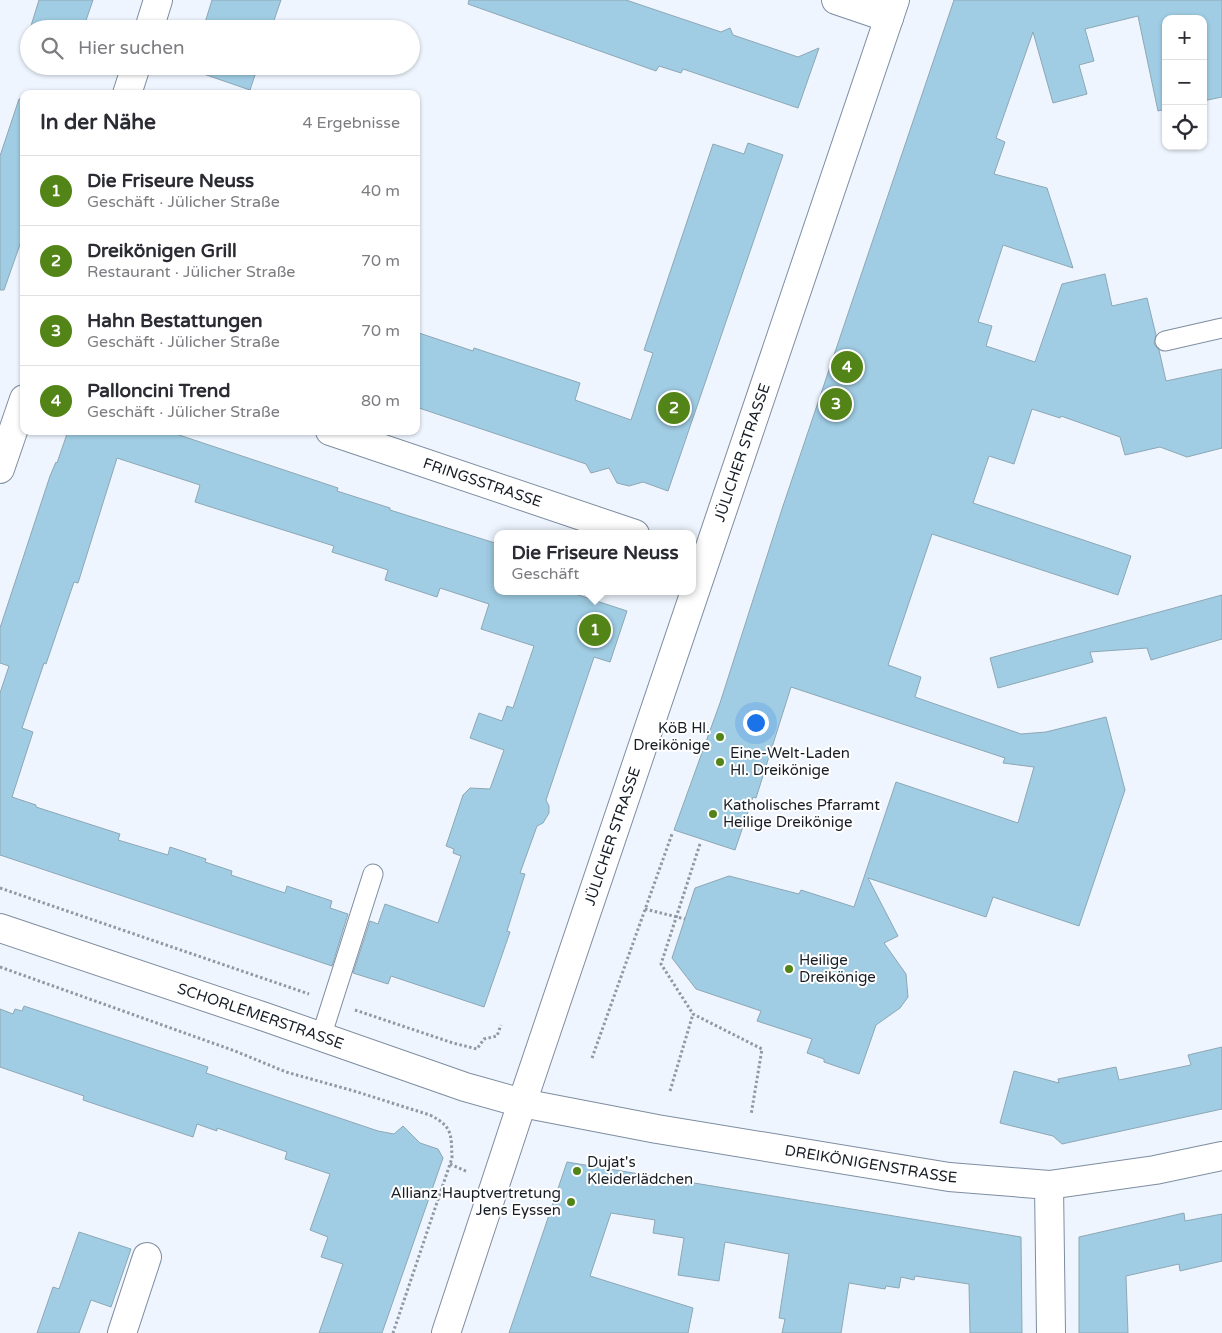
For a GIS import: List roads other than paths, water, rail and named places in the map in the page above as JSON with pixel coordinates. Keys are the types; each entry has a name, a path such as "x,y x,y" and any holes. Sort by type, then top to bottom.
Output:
{"main road":[{"path":"152,20 158,0"},
{"path":"836,0 892,9"},
{"name":"JÜLICHER STRASSE","path":"696,568 892,9"},
{"path":"128,90 133,75"},
{"path":"0,469 20,411"},
{"name":"FRINGSSTRASSE","path":"342,435 623,530"},
{"name":"JÜLICHER STRASSE","path":"446,1333 687,595"},
{"name":"SCHORLEMERSTRASSE","path":"0,928 465,1087 522,1103"},
{"name":"DREIKÖNIGENSTRASSE","path":"522,1103 746,1144 949,1177 1049,1185 1155,1170 1222,1156"},
{"path":"1049,1185 1051,1333"},
{"path":"122,1333 148,1258"}],"lane":[{"path":"1165,341 1222,328"},
{"path":"321,1037 373,874"}],"place":[{"name":"Palloncini Trend","path":"847,367"},
{"name":"Hahn Bestattungen","path":"836,404"},
{"name":"Dreikönigen Grill","path":"674,408"},
{"name":"Die Friseure Neuss","path":"595,630"},
{"name":"KöB Hl. Dreikönige","path":"720,737"},
{"name":"Eine-Welt-Laden Hl. Dreikönige","path":"720,762"},
{"name":"Katholisches Pfarramt Heilige Dreikönige","path":"713,814"},
{"name":"Heilige Dreikönige","path":"789,969"},
{"name":"Dujat's Kleiderlädchen","path":"577,1171"},
{"name":"Allianz Hauptvertretung Jens Eyssen","path":"571,1202"}]}
